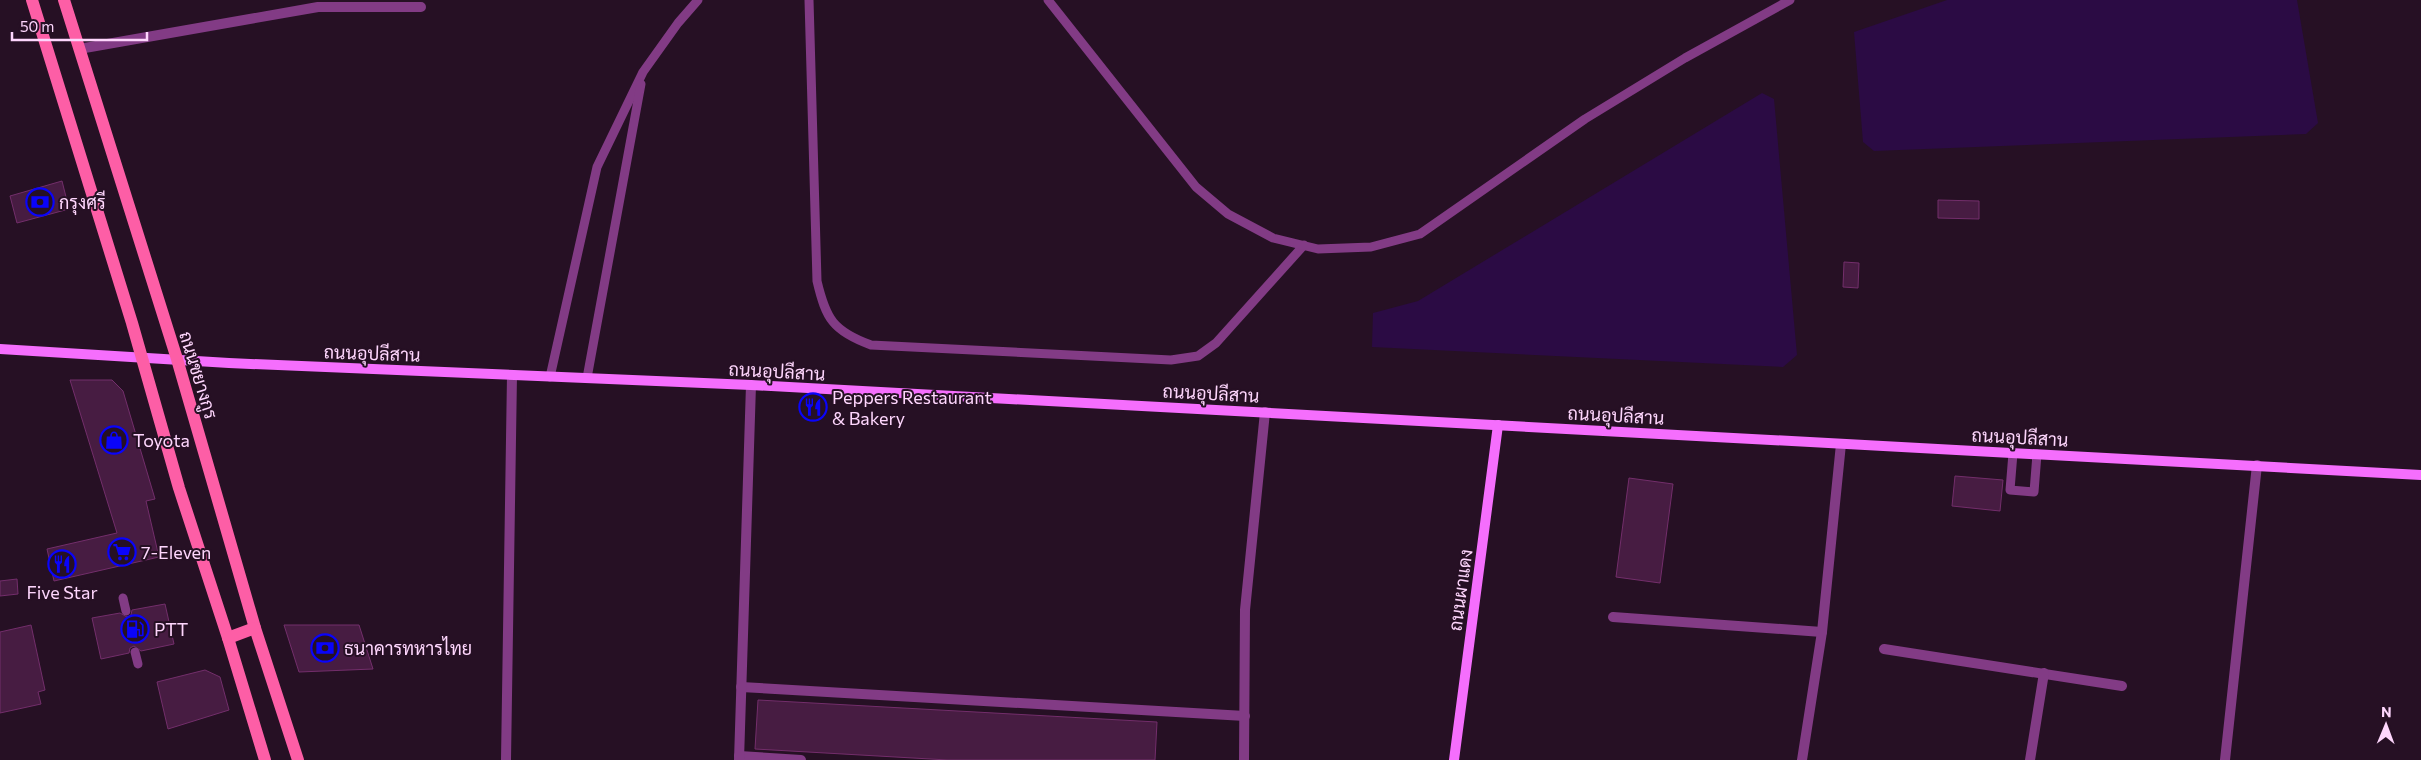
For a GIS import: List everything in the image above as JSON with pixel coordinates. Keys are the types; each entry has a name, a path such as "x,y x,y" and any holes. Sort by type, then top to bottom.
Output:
{"main road":[{"path":"32,0 142,357 179,488 228,638 265,760"},
{"name":"ถนนชยางกูร","path":"64,0 177,359 255,628 298,760"},
{"name":"ถนนอุปลีสาน","path":"0,348 177,359 1265,412 2421,475"},
{"name":"ถนนผาแดง","path":"1454,760 1498,425"},
{"path":"228,638 255,628"}],"street":[{"path":"79,49 318,7 421,7"},
{"path":"506,760 512,375"},
{"path":"751,386 739,758 801,760"},
{"path":"1244,760 1246,610 1265,412"},
{"path":"1802,760 1822,632 1841,444"},
{"path":"2225,760 2257,465"},
{"path":"1613,617 1822,632"},
{"path":"1884,648 2122,686"},
{"path":"2030,760 2044,673"},
{"path":"741,687 1245,716"}],"lane":[{"path":"550,377 597,167 643,72 678,23 698,0"},
{"path":"809,0 818,280 822,302 833,324 849,337 871,345 1171,360 1198,356 1216,343 1304,245"},
{"path":"1048,0 1196,187 1228,214 1266,234 1274,238 1318,248 1371,247 1420,234 1585,119 1685,58 1790,0"},
{"path":"587,378 623,172 643,72"},
{"path":"2013,453 2010,490 2034,492 2037,454"},
{"path":"123,598 126,611"},
{"path":"135,652 138,664"}],"shaded area":[{"path":"1947,0 2297,0 2318,123 2306,134 1874,151 1863,142 1854,32"},
{"path":"1762,93 1774,99 1797,355 1783,367 1372,347 1373,313 1418,301"}],"building":[{"path":"62,181 69,209 17,223 10,196"},
{"path":"1938,200 1979,201 1979,219 1938,218"},
{"path":"1844,262 1859,263 1858,288 1843,287"},
{"path":"70,380 112,380 123,391 155,499 146,501 159,557 54,581 47,549 117,533"},
{"path":"1955,476 2003,480 2000,511 1952,506"},
{"path":"1629,478 1673,484 1660,583 1616,577"},
{"path":"17,579 18,594 0,596 0,581"},
{"path":"165,604 174,644 141,651 134,646 130,648 129,653 101,659 92,618 120,613 127,617 131,615 132,610"},
{"path":"31,625 45,690 38,692 41,704 0,713 0,632"},
{"path":"284,625 359,625 373,669 299,672"},
{"path":"205,670 220,677 229,710 168,729 157,682"},
{"path":"758,700 1157,722 1155,760 948,760 755,749"}],"place":[{"name":"กรุงศรี","path":"40,202"},
{"name":"Peppers Restaurant & Bakery","path":"813,407"},
{"name":"Toyota","path":"114,440"},
{"name":"7-Eleven","path":"122,552"},
{"name":"Five Star","path":"62,564"},
{"name":"PTT","path":"135,629"},
{"name":"ธนาคารทหารไทย","path":"325,648"}]}
